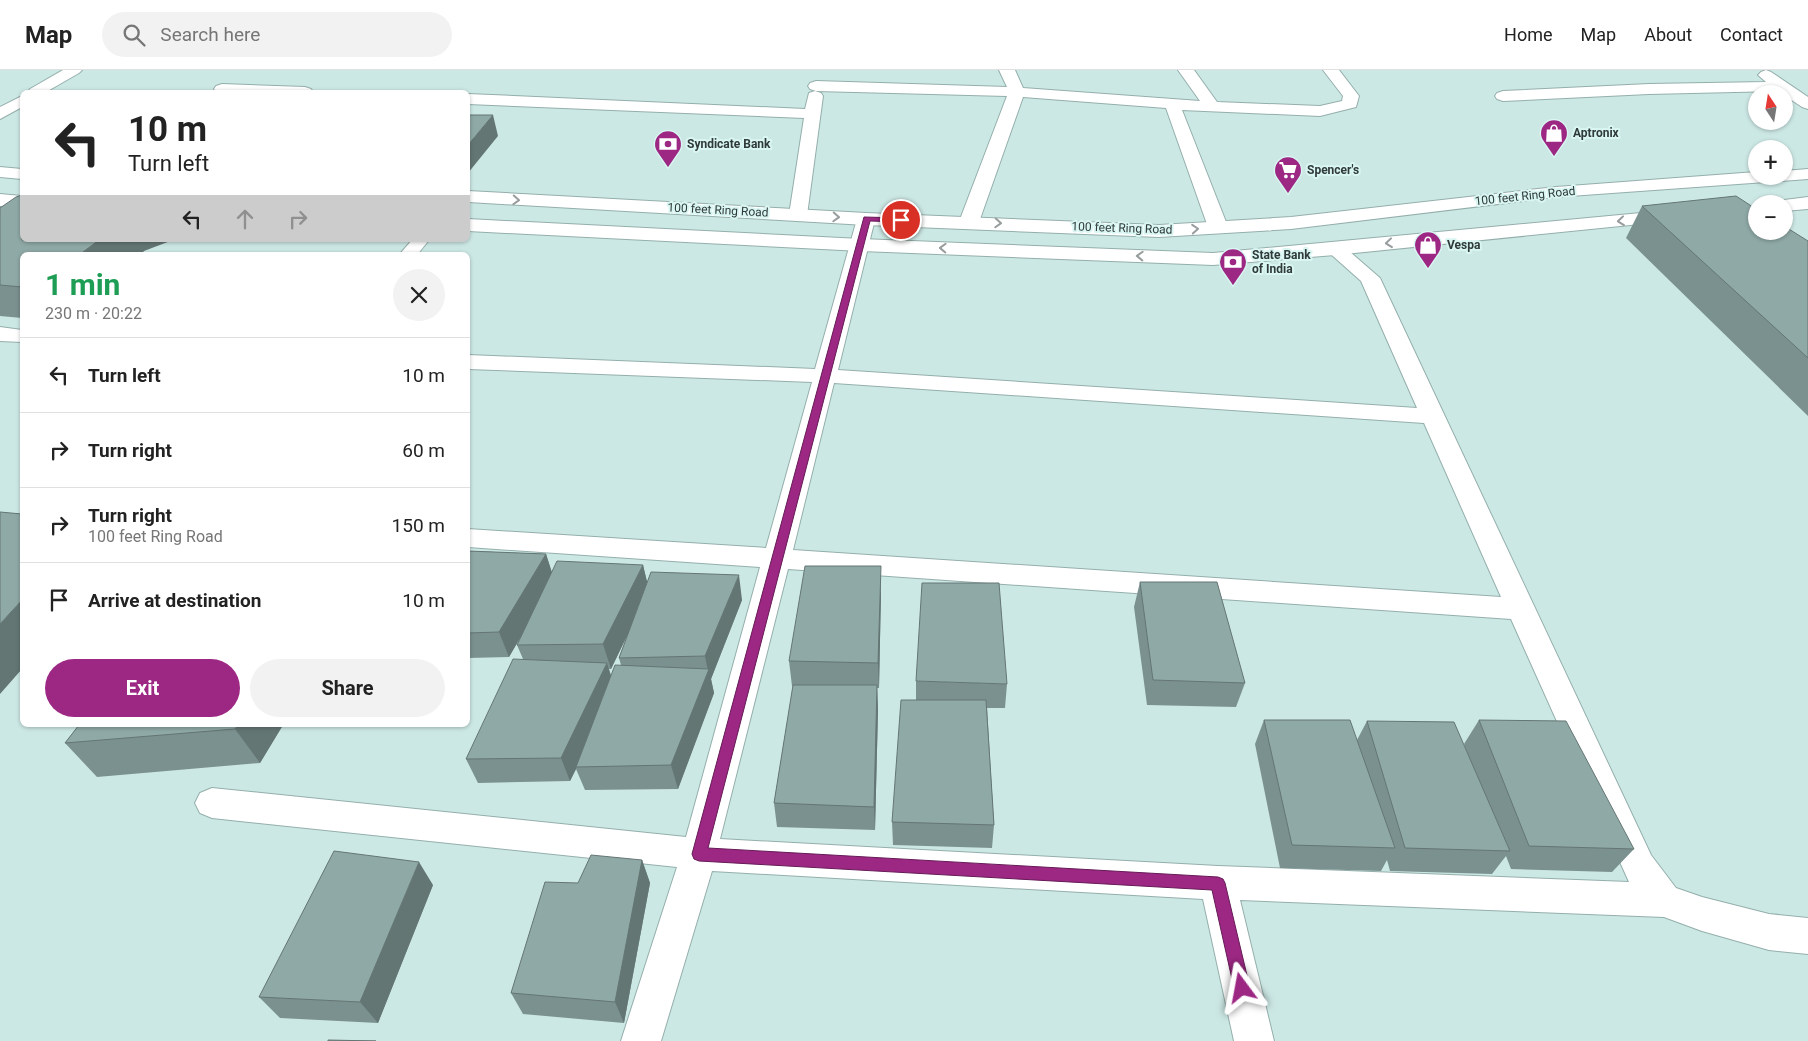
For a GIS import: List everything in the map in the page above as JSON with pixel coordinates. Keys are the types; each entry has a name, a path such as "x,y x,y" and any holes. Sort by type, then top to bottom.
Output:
{"street":[{"path":"39,90 74,70"},
{"path":"970,222 1016,92 1007,70"},
{"path":"1186,70 1212,107"},
{"path":"798,215 818,78 1212,107 1320,111 1350,104 1351,96 1331,70"},
{"path":"1760,70 1780,85"},
{"path":"221,90 241,75"},
{"path":"1630,75 1649,89"},
{"path":"1503,96 1748,87"},
{"path":"1793,94 1808,104"},
{"path":"470,100 813,114"},
{"path":"0,114 20,102"},
{"path":"1172,104 1218,228"},
{"path":"0,172 20,174"},
{"path":"1793,175 1808,174"},
{"name":"100 feet Ring Road","path":"470,197 798,215 864,232 970,222 1159,231 1291,223 1556,192 1748,178"},
{"path":"0,200 20,201"},
{"path":"1793,204 1808,203"},
{"name":"100 feet Ring Road","path":"470,225 864,232 1213,259 1335,249 1688,214"},
{"path":"641,1041 699,854 864,232"},
{"path":"1335,249 1370,278 1638,866 1664,900"},
{"path":"0,334 20,336"},
{"path":"470,362 826,376 1434,416"},
{"path":"470,538 1522,609"},
{"path":"212,803 699,854 1218,883 1664,900 1702,914 1769,932 1808,936"},
{"path":"1218,883 1254,1041"}],"lane":[{"path":"411,252 419,242"}],"building":[{"path":"470,115 493,115 470,143"},
{"path":"20,196 20,242 96,242 83,252 20,252 20,287 0,285 0,208"},
{"path":"1736,196 1748,204 1748,240 1793,240 1793,232 1808,241 1808,358 1642,206"},
{"path":"0,512 20,514 20,602 0,624"},
{"path":"470,551 546,554 499,632 470,633"},
{"path":"557,561 643,565 603,644 517,645"},
{"path":"805,566 881,566 878,663 789,661"},
{"path":"651,572 739,575 705,656 619,658"},
{"path":"1140,582 1217,582 1245,683 1153,680"},
{"path":"922,583 999,583 1007,684 916,681"},
{"path":"513,659 607,663 561,758 466,759"},
{"path":"615,665 709,669 671,765 576,767"},
{"path":"793,685 877,685 874,807 774,803"},
{"path":"901,700 986,700 994,825 892,822"},
{"path":"1264,720 1350,720 1395,848 1292,845"},
{"path":"1479,720 1566,721 1634,849 1529,846"},
{"path":"1367,721 1454,722 1510,851 1405,848"},
{"path":"77,727 236,727 235,729 65,743"},
{"path":"334,851 419,862 360,1002 259,997"},
{"path":"591,855 642,860 615,1002 511,993 545,882 578,883"},
{"path":"328,1040 376,1041 328,1041"}],"place":[{"name":"Aptronix","path":"1554,157"},
{"name":"Syndicate Bank","path":"668,168"},
{"name":"Spencer's","path":"1288,194"},
{"name":"Vespa","path":"1428,269"},
{"name":"State Bank of India","path":"1233,286"}],"route":[{"path":"901,220 866,219 861,245 699,854 1218,883 1242,988"}]}
